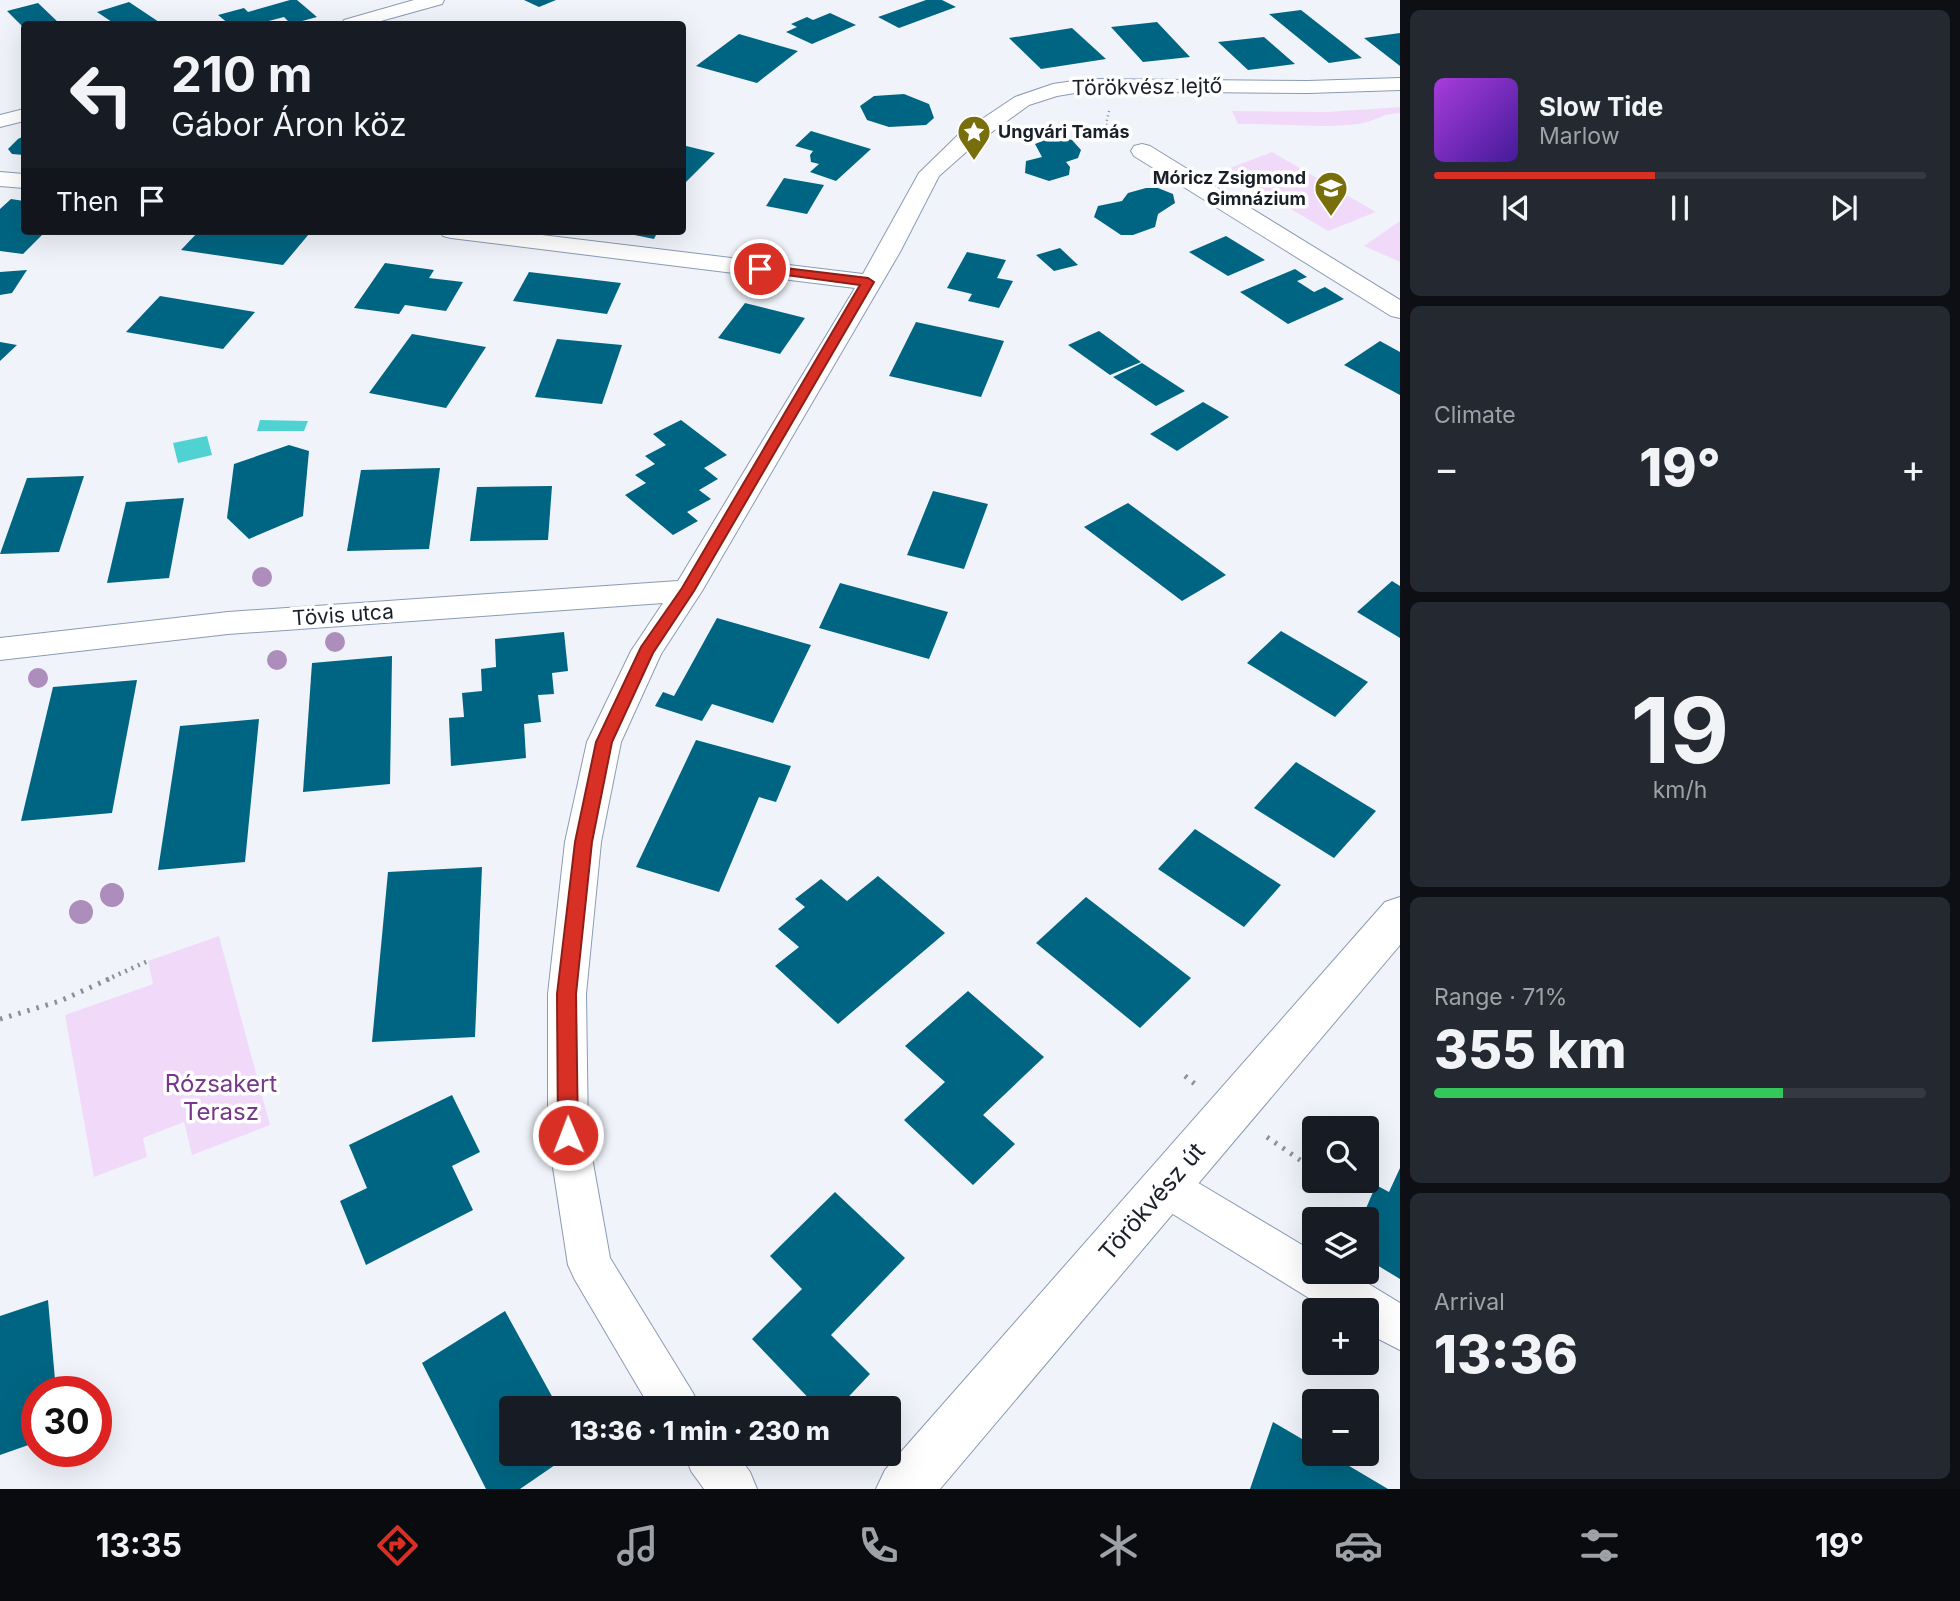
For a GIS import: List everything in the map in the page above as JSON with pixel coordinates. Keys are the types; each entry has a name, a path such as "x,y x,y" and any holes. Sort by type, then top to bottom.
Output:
{"street":[{"path":"362,21 435,0"},
{"name":"Törökvész lejtő","path":"669,1396 590,1265 568,1135 566,994 583,842 604,742 647,651 687,591 888,252 930,173 966,140 1022,101 1053,90 1087,85 1400,85"},
{"path":"0,121 21,116"},
{"path":"1142,151 1400,311"},
{"path":"0,179 21,181"},
{"path":"484,235 868,282"},
{"name":"Tövis utca","path":"0,649 228,623 687,591"},
{"name":"Törökvész út","path":"904,1489 1400,915"},
{"path":"1165,1186 1400,1328"},
{"path":"717,1466 733,1489"}],"path":[{"path":"1128,85 1136,103 1115,105 1109,109 1106,124 1110,130 1142,151"},
{"path":"0,1019 60,1001 148,961"}],"green space":[{"path":"1400,107 1400,113 1364,123 1328,126 1238,124 1232,111 1327,112"},
{"path":"1272,152 1376,212 1328,231 1225,170"},
{"path":"1400,221 1400,262 1364,246"},
{"name":"Rózsakert Terasz","path":"219,936 270,1125 192,1155 184,1122 143,1138 147,1157 94,1177 65,1015 153,984 148,961"}],"water":[{"path":"260,420 308,421 304,431 257,431"},
{"path":"207,436 212,455 178,463 173,443"}],"building":[{"path":"297,0 317,17 302,21 288,21 284,17 269,21 225,21 218,15 244,8 248,12"},
{"path":"524,0 556,0 539,7"},
{"path":"926,0 942,0 956,7 899,28 878,17"},
{"path":"129,2 158,21 110,21 97,12"},
{"path":"38,3 57,21 21,21 21,25 7,11"},
{"path":"1301,10 1362,58 1329,63 1269,14"},
{"path":"830,13 856,25 812,44 786,32 797,27 791,24 807,17 813,20"},
{"path":"1157,22 1190,57 1143,62 1111,27"},
{"path":"1072,28 1106,59 1041,69 1009,38"},
{"path":"1400,33 1400,66 1364,38"},
{"path":"739,34 798,51 757,83 696,66"},
{"path":"1264,37 1295,64 1248,70 1218,42"},
{"path":"904,94 929,104 934,118 926,125 889,127 867,120 860,106 874,96"},
{"path":"811,131 871,149 836,181 810,172 819,164 811,162 810,155 813,151 795,146"},
{"path":"1055,136 1072,140 1081,150 1078,158 1066,162 1070,167 1069,175 1049,181 1025,173 1026,161 1042,157 1035,144"},
{"path":"21,138 21,155 12,154 8,149"},
{"path":"686,146 715,153 686,182"},
{"path":"784,178 824,185 807,214 766,206"},
{"path":"1158,188 1173,194 1175,203 1158,214 1155,227 1133,235 1121,235 1094,217 1098,206 1122,201 1128,193"},
{"path":"11,199 21,201 21,235 42,235 23,254 0,251 0,209"},
{"path":"195,235 308,235 283,265 181,250"},
{"path":"634,235 656,235 654,239"},
{"path":"1226,236 1265,260 1228,276 1189,252"},
{"path":"1060,248 1078,265 1054,271 1036,255"},
{"path":"967,252 1006,260 997,278 1013,281 999,308 968,301 972,294 947,288"},
{"path":"385,263 434,270 429,278 463,282 446,311 405,305 399,314 354,308"},
{"path":"1295,269 1307,277 1297,281 1314,292 1325,287 1344,299 1288,324 1240,292"},
{"path":"27,270 12,293 0,295 0,272"},
{"path":"529,272 621,283 607,314 513,301"},
{"path":"160,296 255,312 223,349 126,332"},
{"path":"745,303 805,318 780,354 718,338"},
{"path":"916,322 1004,341 981,397 889,376"},
{"path":"1099,331 1141,362 1110,375 1068,345"},
{"path":"412,334 486,347 446,408 369,393"},
{"path":"557,339 622,345 602,404 535,397"},
{"path":"1380,341 1400,352 1400,395 1344,365"},
{"path":"0,342 17,345 0,361"},
{"path":"1142,363 1185,391 1156,406 1113,377"},
{"path":"1203,402 1229,417 1177,451 1150,434"},
{"path":"681,420 727,455 704,468 718,479 699,490 711,499 687,512 698,521 673,535 625,495 646,483 635,475 655,464 645,456 666,445 653,434"},
{"path":"289,445 309,451 303,516 249,539 227,518 234,464"},
{"path":"440,468 429,549 347,551 361,470"},
{"path":"84,476 59,552 0,554 27,478"},
{"path":"552,486 548,540 470,541 477,487"},
{"path":"933,491 988,504 964,569 907,555"},
{"path":"184,498 169,578 107,583 126,502"},
{"path":"1128,503 1226,575 1182,601 1084,527"},
{"path":"1392,581 1400,586 1400,638 1357,612"},
{"path":"840,583 948,612 929,659 819,628"},
{"path":"717,618 811,645 773,723 712,704 702,721 655,706 663,692 674,696"},
{"path":"1281,631 1368,682 1335,717 1247,663"},
{"path":"564,632 568,671 552,673 554,694 538,695 541,722 524,724 526,758 451,766 449,718 464,717 462,693 482,691 481,669 496,667 495,639"},
{"path":"392,656 390,784 303,792 312,663"},
{"path":"137,680 112,813 21,821 53,687"},
{"path":"259,719 245,862 158,870 180,726"},
{"path":"696,740 791,766 776,802 759,797 719,892 636,867"},
{"path":"1296,762 1376,811 1334,858 1254,808"},
{"path":"1195,829 1281,885 1244,927 1158,869"},
{"path":"482,867 475,1037 372,1042 388,872"},
{"path":"878,876 945,933 838,1024 775,966 799,947 778,929 805,907 795,899 821,879 847,901"},
{"path":"1086,897 1191,978 1140,1028 1036,943"},
{"path":"968,991 1044,1057 983,1115 1015,1144 973,1185 904,1120 945,1082 905,1046"},
{"path":"452,1095 480,1152 452,1166 473,1210 366,1265 340,1201 367,1188 349,1145"},
{"path":"1400,1168 1400,1279 1379,1266 1379,1207 1367,1207 1373,1193 1379,1193 1379,1187 1389,1192"},
{"path":"835,1192 905,1258 831,1335 870,1374 849,1396 807,1396 752,1339 802,1289 770,1256"},
{"path":"48,1300 55,1376 21,1376 21,1448 0,1455 0,1316"},
{"path":"505,1311 552,1396 499,1396 499,1466 554,1466 520,1489 486,1489 422,1363"},
{"path":"1273,1422 1302,1439 1302,1466 1349,1466 1388,1489 1250,1489"}],"place":[{"name":"Ungvári Tamás","path":"974,162"},
{"name":"Móricz Zsigmond Gimnázium","path":"1331,218"}],"route":[{"path":"568,1135 566,994 583,842 604,742 647,651 687,591 868,282 760,269"}]}
